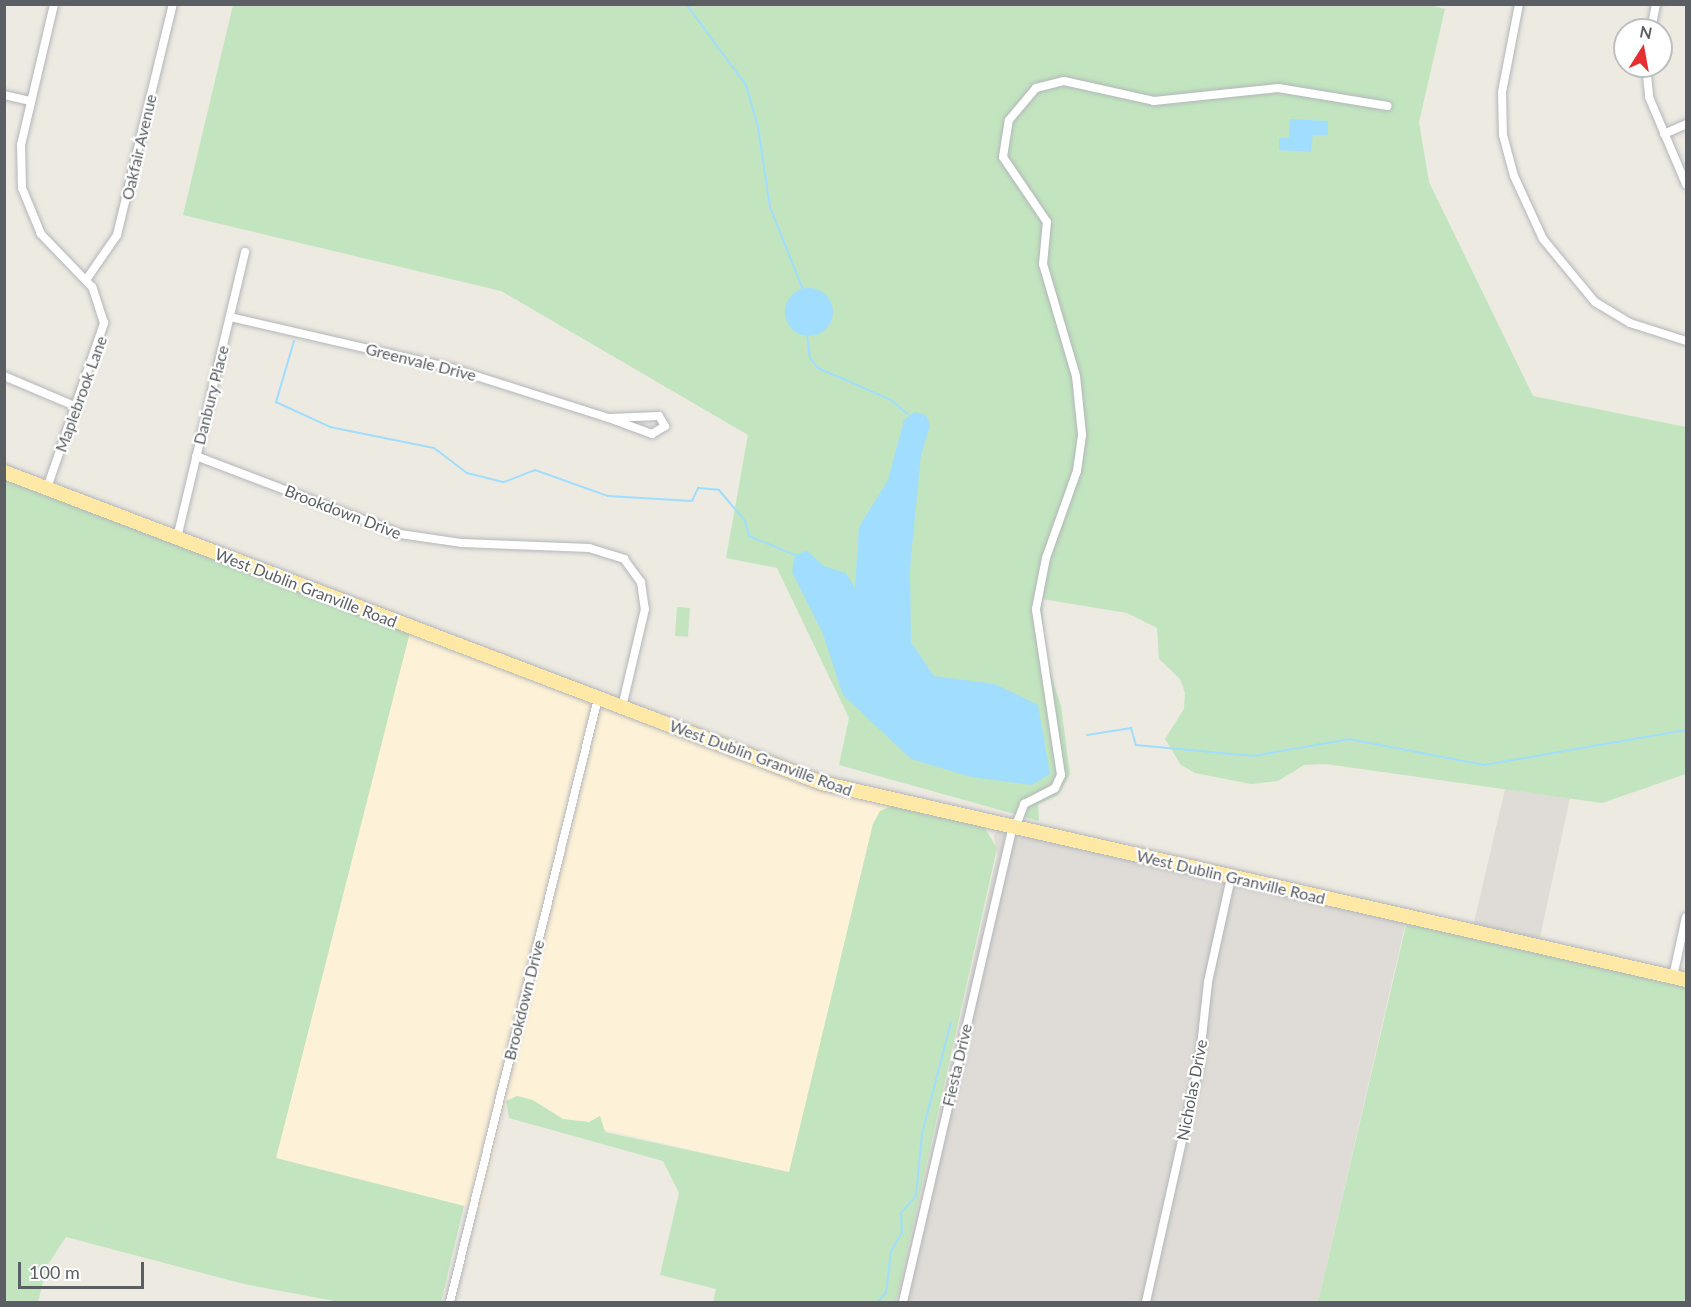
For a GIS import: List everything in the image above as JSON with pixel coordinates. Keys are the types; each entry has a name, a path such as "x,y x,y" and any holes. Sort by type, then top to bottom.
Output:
{"main road":[{"name":"West Dublin Granville Road","path":"4,472 822,783 1680,979"}],"street":[{"name":"Maplebrook Lane","path":"47,488 104,328 101,304 86,280 45,240 25,199 20,154 54,4"},
{"name":"Oakfair Avenue","path":"86,280 105,258 119,229 173,4"},
{"path":"1519,4 1502,92 1503,135 1514,176 1542,239 1595,302 1630,323 1686,341"},
{"path":"1647,78 1649,97 1686,184"},
{"name":"Fiesta Drive","path":"903,1302 1014,828 1025,803 1052,790 1061,777 1036,609 1046,558 1077,471 1082,434 1076,376 1043,267 1047,222 1005,165 1006,125 1029,94 1053,82 1097,85 1154,101 1282,88 1388,106"},
{"path":"4,95 32,101"},
{"path":"1664,134 1686,124"},
{"name":"Danbury Place","path":"177,538 245,252"},
{"name":"Greenvale Drive","path":"230,317 451,368 652,434 665,426 658,416 609,418"},
{"path":"4,376 77,407"},
{"name":"Brookdown Drive","path":"196,456 400,534 452,542 589,548 624,559 641,582 645,609 622,707"},
{"name":"Brookdown Drive","path":"450,1302 598,698"},
{"name":"Nicholas Drive","path":"1146,1302 1199,1065 1208,982 1231,877"},
{"path":"1680,979 1686,917"}],"shaded area":[{"path":"410,632 892,806 873,823 790,1173 505,1106 481,1210 276,1158"},
{"path":"1505,789 1570,798 1537,951 1406,921 1318,1302 896,1302 997,855 994,836 1002,823 1472,931"}],"green space":[{"path":"1426,4 1445,9 1419,122 1429,182 1533,396 1686,427 1686,774 1602,803 1326,764 1304,765 1278,781 1251,784 1195,773 1181,765 1165,739 1184,709 1185,693 1180,679 1159,659 1157,628 1127,613 1042,599 1044,653 1061,706 1070,774 1058,795 1038,804 1039,821 839,765 849,718 777,568 726,558 748,435 501,291 183,215 233,5"},
{"path":"4,479 410,632 276,1158 464,1206 441,1302 340,1302 244,1284 66,1237 47,1266 38,1302 5,1302"},
{"path":"677,607 690,608 688,637 675,636"},
{"path":"892,806 984,827 997,848 896,1302 713,1302 716,1289 660,1275 679,1193 663,1161 509,1118 506,1101 517,1096 533,1100 563,1119 589,1122 600,1116 605,1132 789,1172 873,824 880,811"},
{"path":"1407,921 1686,985 1686,1302 1318,1302"}],"water":[{"path":"1290,119 1328,121 1328,135 1313,135 1311,152 1279,150 1279,138 1289,138"},
{"path":"804,288 814,288 829,298 833,312 829,326 823,332 814,336 804,336 789,326 785,317 785,307 795,292"},
{"path":"915,412 926,415 930,426 921,455 910,568 911,642 934,676 995,684 1038,705 1050,774 1032,785 971,777 911,759 843,695 823,634 792,572 795,555 807,551 824,566 846,573 855,588 859,527 888,480 904,420"}],"waterway":[{"path":"686,4 746,85 758,127 770,207 803,290"},
{"path":"807,335 810,358 818,368 891,400 909,415"},
{"path":"294,341 276,402 330,427 434,448 467,473 504,482 535,470 608,496 692,501 698,488 719,490 745,521 749,536 795,555"},
{"path":"1087,735 1131,728 1136,745 1253,756 1349,739 1484,765 1686,730"},
{"path":"877,1302 886,1293 891,1251 902,1233 901,1213 916,1196 922,1134 951,1022"}]}
